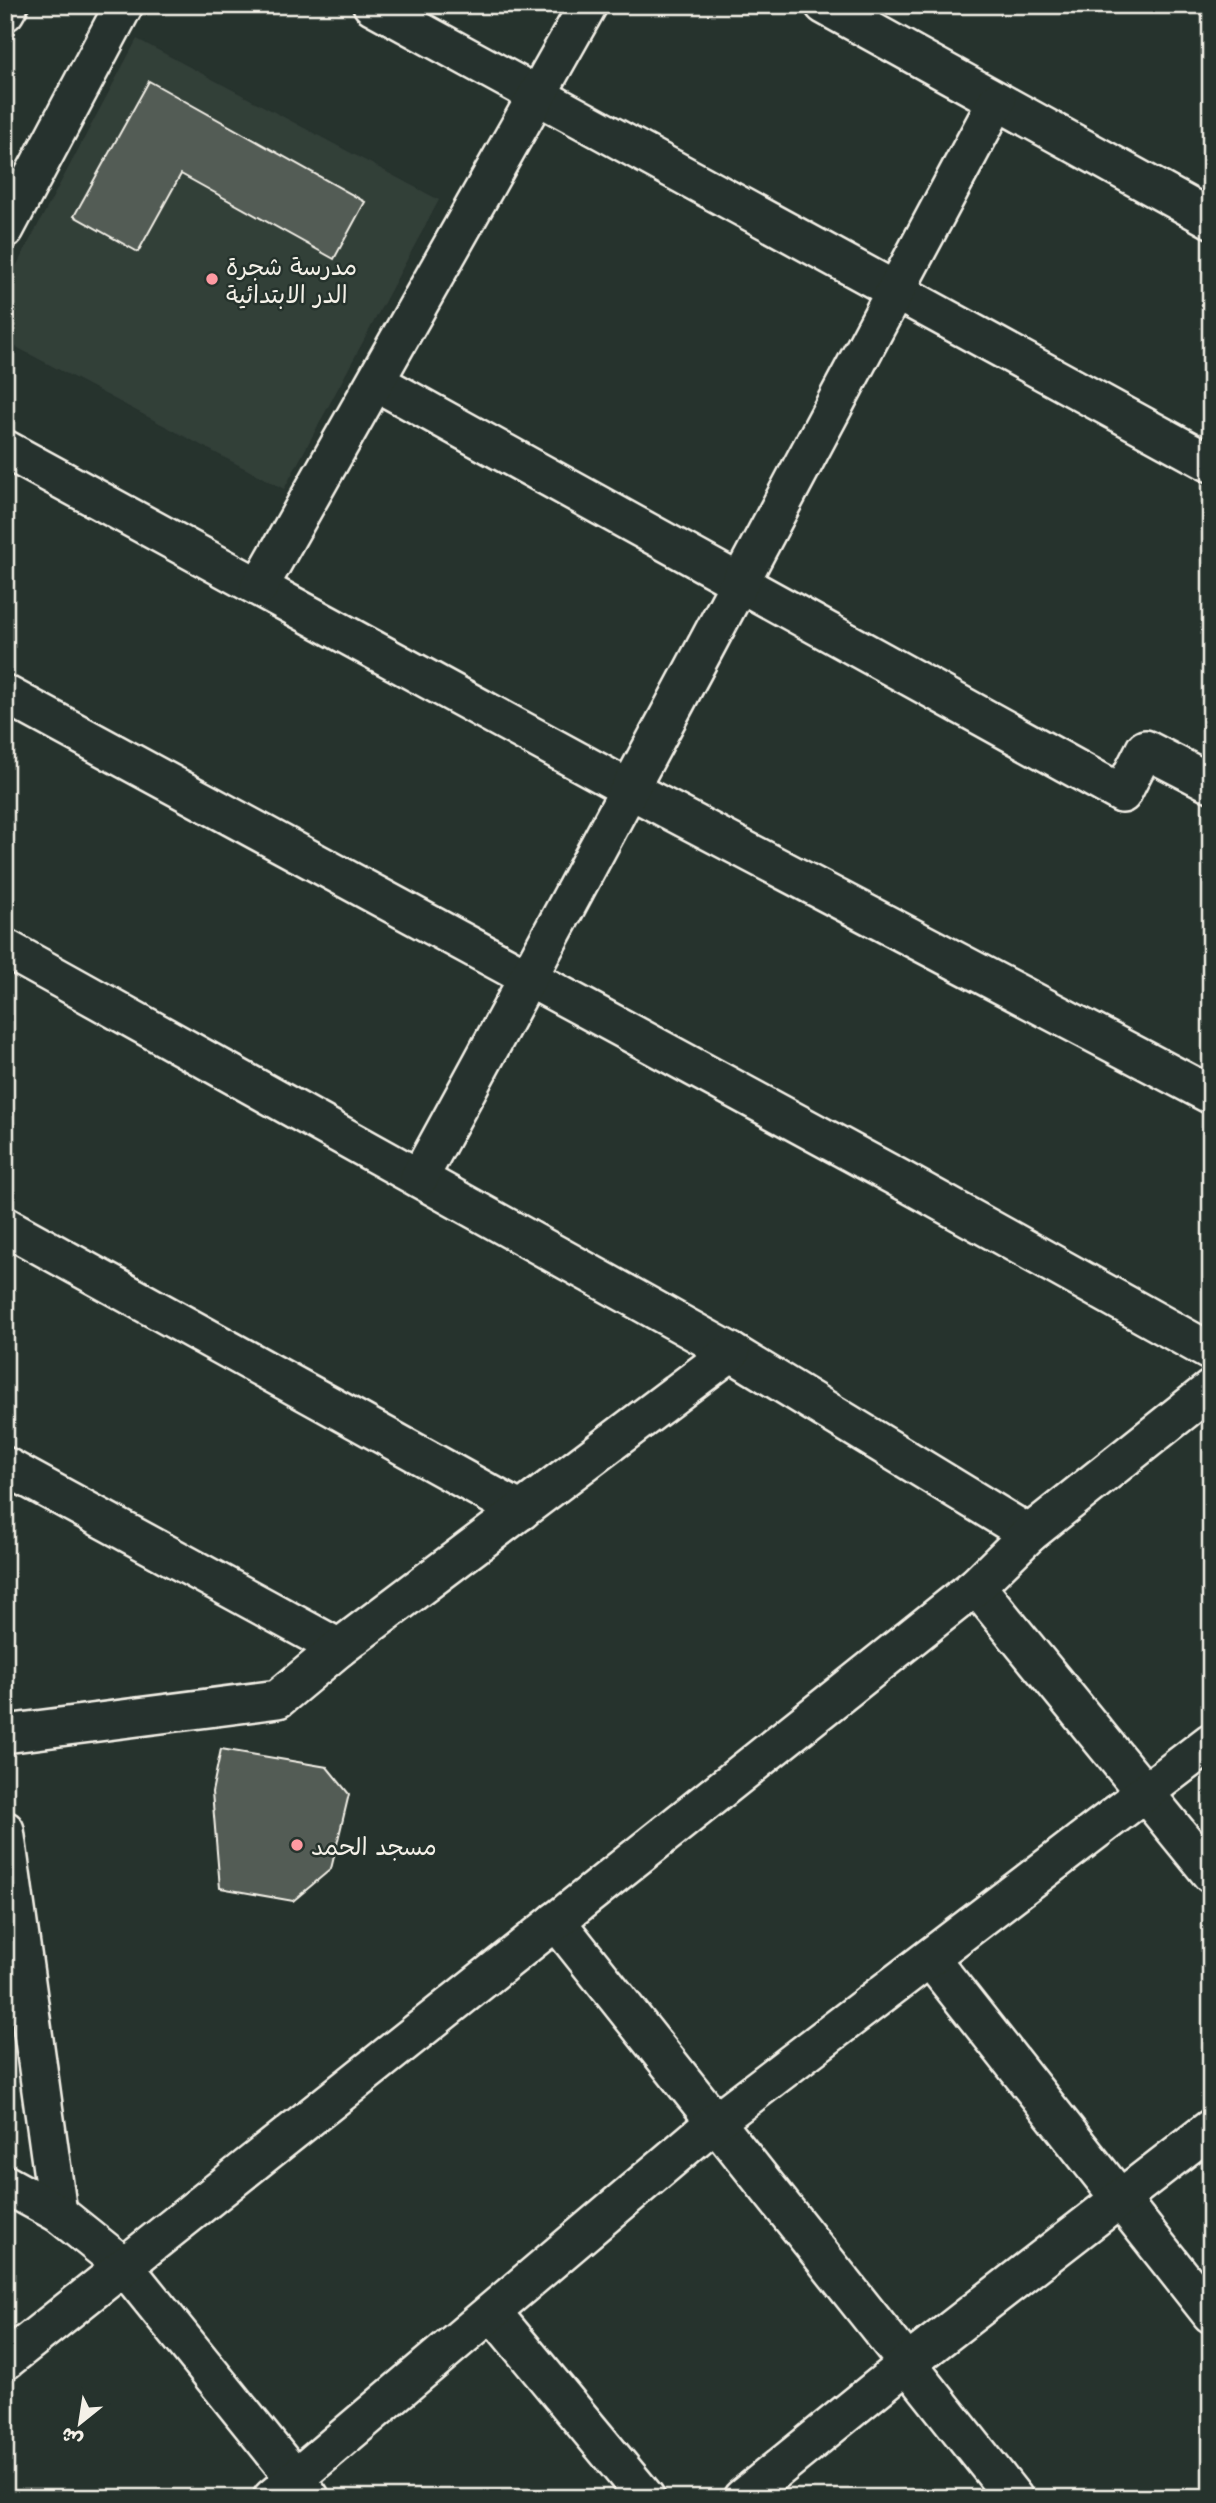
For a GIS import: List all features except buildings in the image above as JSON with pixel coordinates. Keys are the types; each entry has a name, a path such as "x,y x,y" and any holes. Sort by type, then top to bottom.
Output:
{"street":[{"path":"5,12 9,5"},
{"path":"5,229 124,5"},
{"path":"372,5 1211,463"},
{"path":"259,587 538,98 588,5"},
{"path":"824,5 1211,219"},
{"path":"419,1178 631,790 738,582 997,101"},
{"path":"376,382 1122,794 1145,749 1211,783"},
{"path":"5,449 631,790 1211,1096"},
{"path":"5,694 1211,1352"},
{"path":"5,948 732,1352 1029,1534"},
{"path":"5,1226 521,1511"},
{"path":"5,1734 278,1699 340,1648 732,1352"},
{"path":"5,2361 976,1586 1029,1534 1211,1389"},
{"path":"5,1466 340,1648"},
{"path":"976,1586 1211,1874"},
{"path":"5,2184 58,2213 124,2266 293,2491 492,2312 715,2122 1211,1742"},
{"path":"5,1830 13,1932 58,2213"},
{"path":"556,1921 1014,2498"},
{"path":"930,1958 1211,2314"},
{"path":"742,2498 907,2364 1211,2128"},
{"path":"492,2312 646,2498"}],"shaded area":[{"path":"137,39 439,200 284,489 5,341 5,287"}],"place":[{"name":"مدرسة شجرة الدر الابتدائية","path":"212,279"},
{"name":"مسجد الحمد","path":"297,1845"}]}
